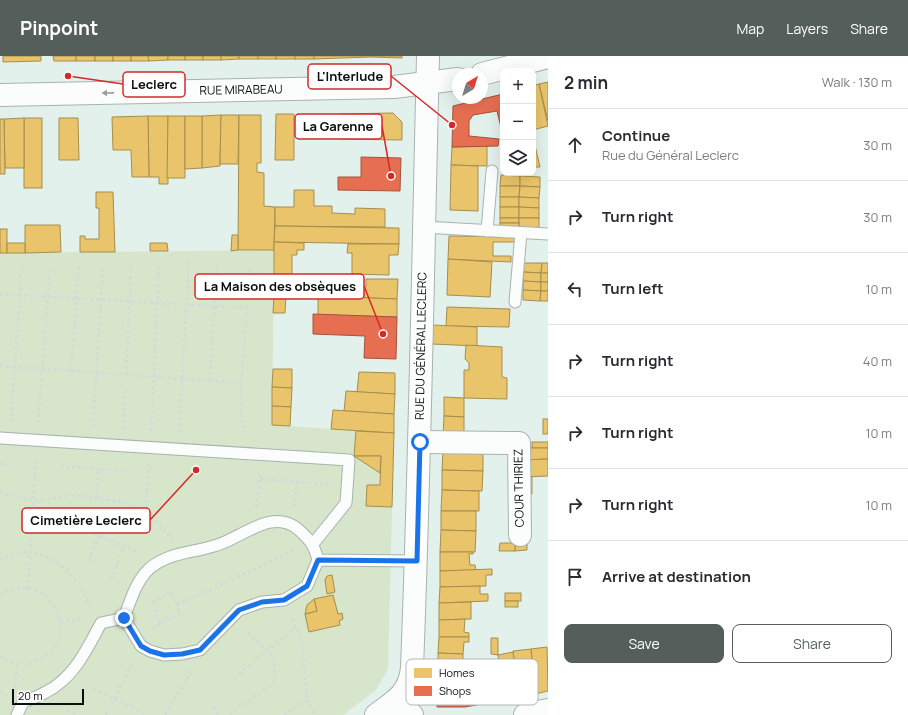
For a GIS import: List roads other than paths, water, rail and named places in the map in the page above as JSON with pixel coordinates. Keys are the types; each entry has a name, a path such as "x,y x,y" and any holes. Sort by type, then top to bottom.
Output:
{"street":[{"name":"RUE DU GÉNÉRAL LECLERC","path":"412,659 417,561 423,227 428,56"},
{"path":"488,72 548,57"},
{"name":"RUE MIRABEAU","path":"0,95 386,87 427,84 452,80"},
{"name":"COUR THIRIEZ","path":"420,442 519,443 520,535"},
{"name":"RUE DU GÉNÉRAL LECLERC","path":"376,715 395,701 406,690"},
{"path":"395,701 412,715"},
{"path":"525,715 548,710"}],"lane":[{"path":"487,231 492,171"},
{"path":"423,227 521,233 548,233"},
{"path":"515,302 521,233"},
{"path":"5,438 349,460 346,503 312,543"},
{"path":"280,521 292,524 312,543 318,560 307,586 284,600 262,602 239,610 200,650 164,655 141,646 124,618 133,592 148,570 161,561 167,557 184,552 225,543 265,522 280,521"},
{"path":"318,560 417,561"},
{"path":"17,715 23,702 47,692 67,678 86,652 98,620 124,618"}],"place":[{"name":"Leclerc","path":"68,76"},
{"name":"L'Interlude","path":"452,125"},
{"name":"La Garenne","path":"391,176"},
{"name":"La Maison des obsèques","path":"383,334"},
{"name":"Cimetière Leclerc","path":"196,470"}]}
